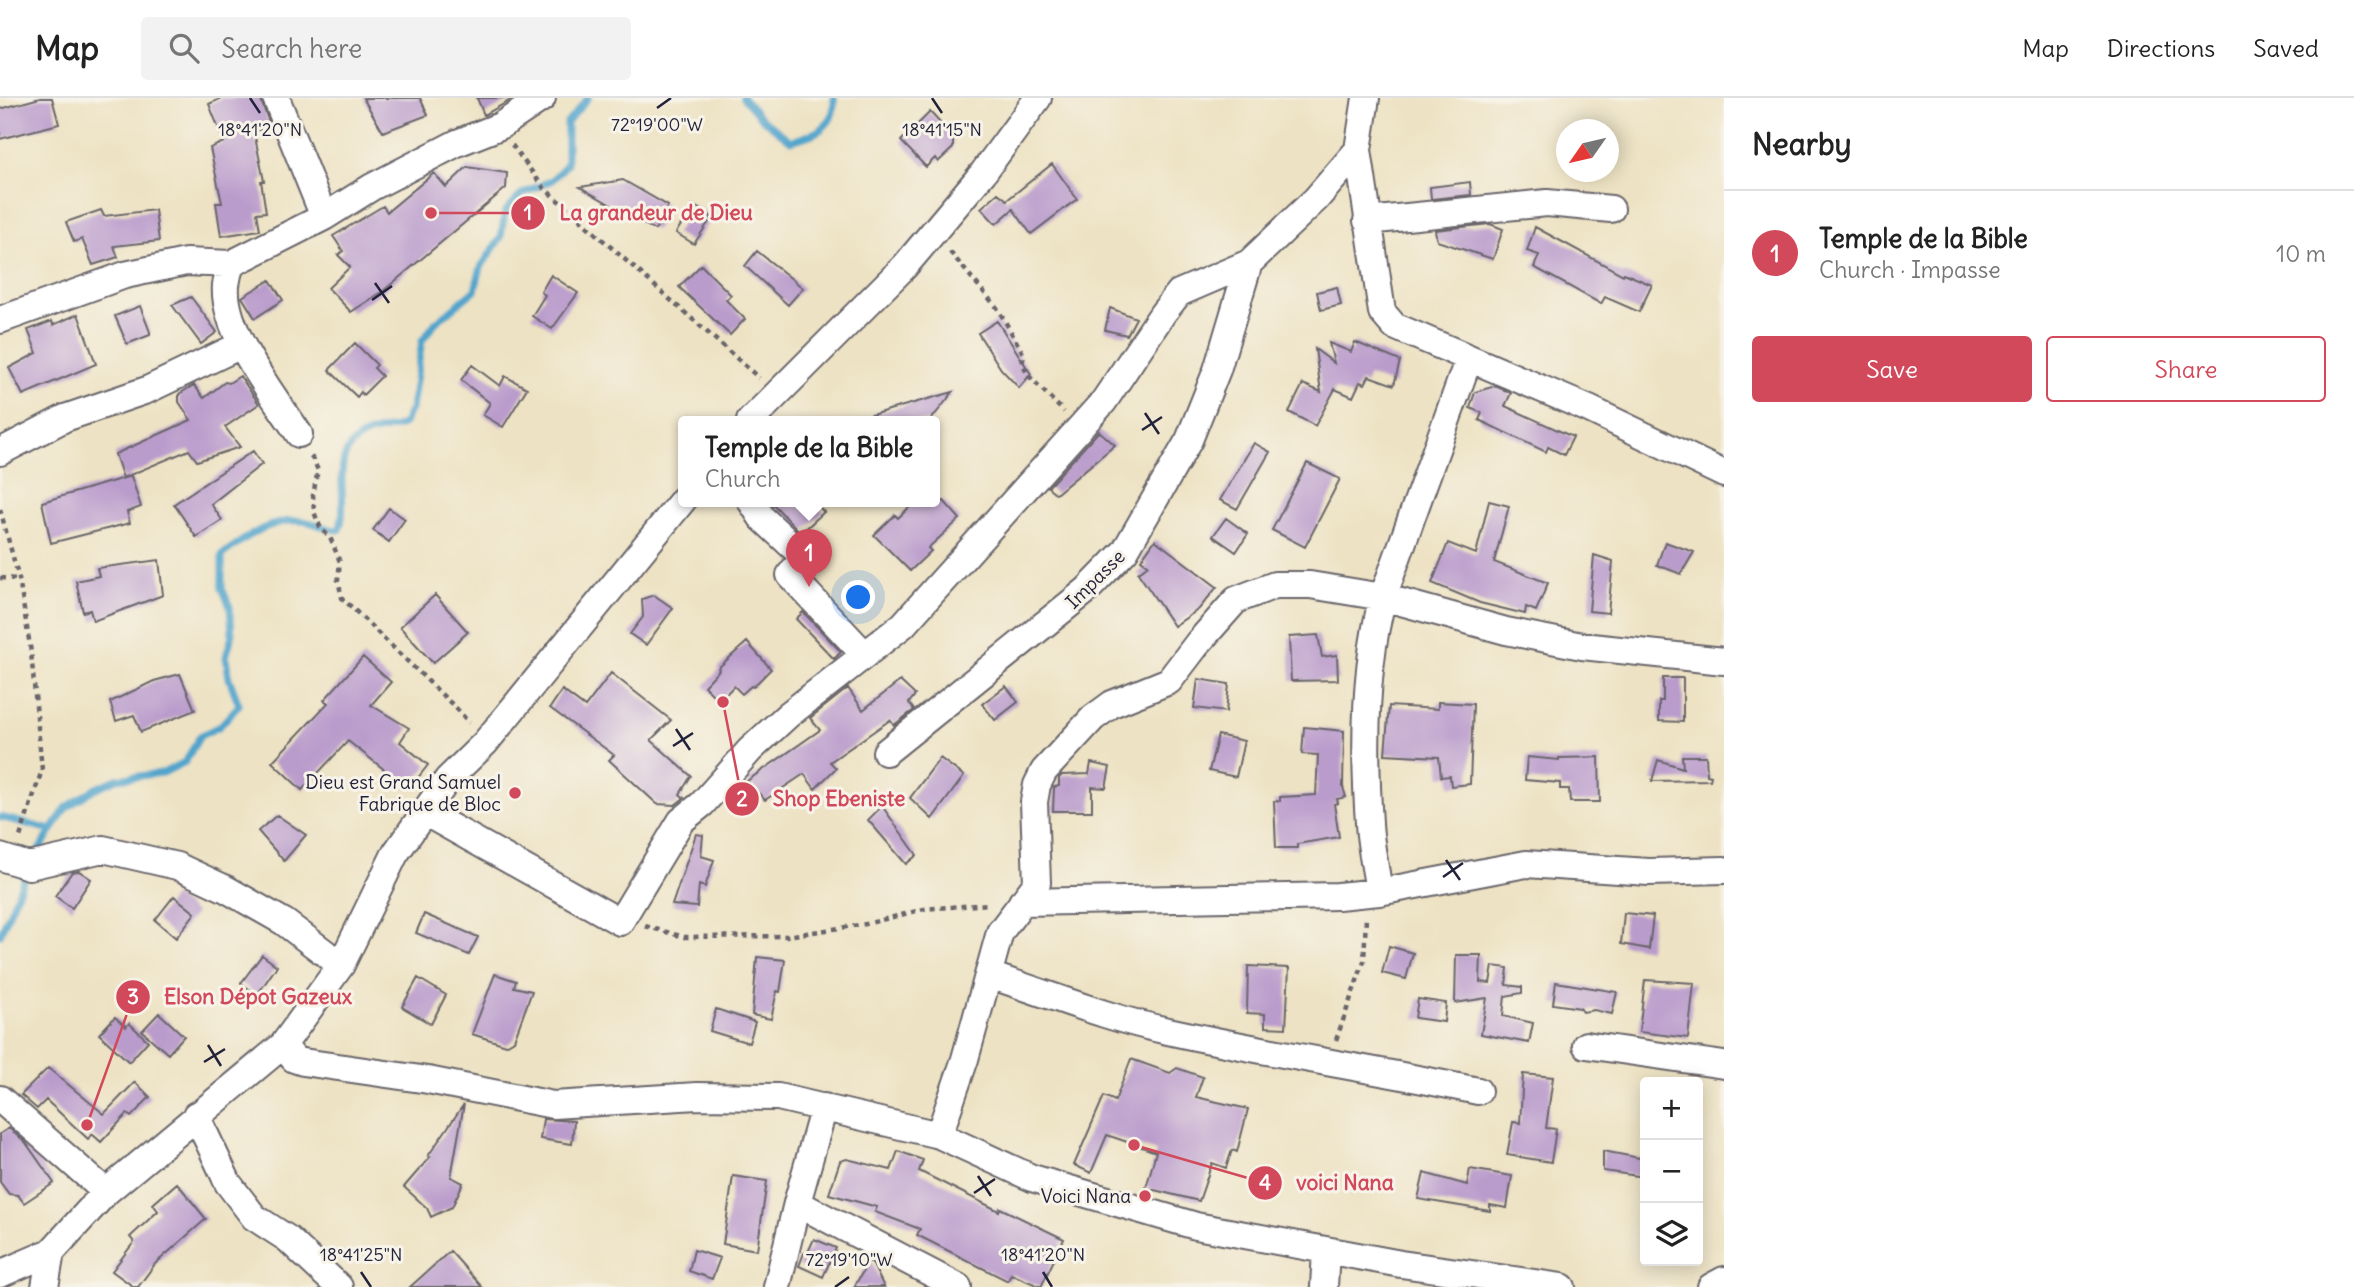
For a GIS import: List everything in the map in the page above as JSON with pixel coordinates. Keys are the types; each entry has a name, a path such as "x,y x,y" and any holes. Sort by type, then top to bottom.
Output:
{"street":[{"path":"276,98 324,217"},
{"path":"0,320 125,275 186,262 231,264 324,217 372,187 457,143 500,125 542,98"},
{"path":"755,416 904,267 983,173 1038,98"},
{"path":"1366,98 1358,150 1362,190 1382,312 1394,326 1589,409 1724,474"},
{"path":"424,812 620,922 681,821 702,804 750,750 788,715 903,625 1104,401 1179,293 1249,263 1316,199 1358,150"},
{"path":"1316,199 1339,188 1362,190"},
{"path":"1367,221 1547,203 1611,209"},
{"name":"Impasse","path":"886,752 1087,590 1125,551 1189,440 1217,370 1249,263"},
{"path":"231,264 226,285 227,303 241,345 299,434"},
{"path":"0,452 65,418 147,390 241,345"},
{"path":"1373,892 1368,723 1371,659 1376,623 1469,358"},
{"path":"0,1274 51,1252 106,1192 283,1045 341,965 395,854 448,779 485,743 678,506"},
{"path":"755,507 762,518 804,557 790,575 864,654"},
{"path":"939,1135 965,1059 1000,932 1037,883 1034,802 1037,785 1044,771 1093,718 1112,704 1169,681 1236,600 1275,585 1310,585 1383,597 1506,631 1582,646 1724,662"},
{"path":"0,857 29,866 103,849 177,866 226,889 284,922 341,965"},
{"path":"1022,902 1338,896 1373,892 1526,863 1649,872 1724,870"},
{"path":"989,975 1166,1031 1478,1091"},
{"path":"283,1045 294,1059 303,1062 428,1080 553,1105 697,1096 778,1097 939,1135 1032,1178 1196,1226 1475,1281 1562,1287"},
{"path":"1586,1045 1724,1065"},
{"path":"0,1099 106,1192"},
{"path":"777,1287 824,1107"},
{"path":"196,1115 228,1182 254,1217 288,1239 339,1287"},
{"path":"797,1203 958,1287"},
{"path":"1324,1287 1326,1250"},
{"path":"45,1287 51,1252"},
{"path":"1711,1287 1724,1280"}],"path":[{"path":"500,125 544,188 776,393"},
{"path":"933,232 999,309 1024,355 1023,363 1029,376 1079,428"},
{"path":"318,470 313,495 314,512 321,528 330,537 340,562 338,580 342,598 459,711 485,743"},
{"path":"0,509 19,579 31,652 43,770 16,849 29,866"},
{"path":"0,578 19,579"},
{"path":"1327,1064 1364,961 1373,892"},
{"path":"620,922 651,927 684,937 786,936 866,924 924,909 1022,902"}],"building":[{"path":"40,98 52,98 59,124 0,139 0,109"},
{"path":"222,98 260,98 270,125 254,132 264,181 261,181 266,212 257,213 260,230 221,236 216,203 222,203 210,148 224,142 209,104"},
{"path":"363,98 420,98 428,115 383,132"},
{"path":"477,98 514,98 484,115"},
{"path":"930,112 953,137 953,148 938,162 935,158 926,167 901,141"},
{"path":"1052,164 1077,199 1031,234 1013,209 996,224 981,208 998,193 1007,200"},
{"path":"467,167 507,173 506,188 382,292 351,312 328,288 350,267 338,255 343,251 333,236 383,206 387,212 434,173 446,187"},
{"path":"623,180 668,206 655,230 580,187"},
{"path":"1470,182 1471,195 1431,199 1430,187"},
{"path":"693,205 712,217 694,244 676,233"},
{"path":"101,210 104,216 155,210 159,241 114,246 118,257 93,265 82,239 74,242 66,222"},
{"path":"1490,224 1503,229 1493,259 1437,241 1435,230"},
{"path":"1535,227 1623,275 1624,273 1652,285 1639,312 1605,297 1601,304 1534,267 1539,255 1527,251"},
{"path":"757,251 803,288 788,305 745,266"},
{"path":"701,265 731,295 726,300 745,319 730,335 679,287"},
{"path":"551,275 578,293 552,329 532,316 545,295 541,292"},
{"path":"270,280 283,300 255,318 242,297"},
{"path":"1337,287 1341,305 1321,310 1317,292"},
{"path":"191,297 217,332 201,344 172,305"},
{"path":"140,306 150,335 127,344 115,316"},
{"path":"1110,308 1136,318 1127,335 1105,330"},
{"path":"78,314 96,364 23,395 9,368 37,353 28,330 52,321 53,325"},
{"path":"997,321 1031,374 1019,388 1001,369 978,333"},
{"path":"1355,342 1400,361 1394,385 1369,376 1365,384 1360,382 1353,397 1335,389 1315,426 1289,412 1303,384 1321,392 1315,349 1334,363 1329,343 1351,352"},
{"path":"355,343 377,365 374,368 382,376 363,395 361,392 357,397 329,370"},
{"path":"472,365 500,386 505,376 527,388 503,427 483,415 490,403 461,380"},
{"path":"240,376 259,404 225,427 240,447 197,461 189,450 123,478 115,454 191,420 179,402 179,394 194,385 204,398 225,382 229,383"},
{"path":"1495,386 1511,393 1505,406 1573,437 1564,455 1548,447 1546,452 1479,420 1482,413 1470,408 1475,392"},
{"path":"953,392 934,416 871,415"},
{"path":"1099,431 1115,445 1056,494 1048,487"},
{"path":"1254,443 1270,452 1237,509 1220,500"},
{"path":"253,451 262,464 211,504 222,520 196,537 174,504"},
{"path":"1307,463 1340,479 1305,547 1272,530"},
{"path":"131,476 141,507 127,512 130,523 51,543 42,502"},
{"path":"940,501 944,501 960,519 928,548 931,551 910,571 874,535 895,515 898,518 910,507 940,507"},
{"path":"1489,501 1509,506 1494,562 1548,583 1536,611 1526,607 1525,614 1480,603 1432,583 1448,543 1476,554"},
{"path":"776,507 819,507 824,512 801,533"},
{"path":"389,508 405,519 389,542 373,530"},
{"path":"1226,518 1248,534 1236,552 1213,536"},
{"path":"1155,540 1217,587 1199,609 1174,626 1138,573 1148,565 1141,560"},
{"path":"1665,542 1694,552 1681,574 1657,565"},
{"path":"1594,555 1613,561 1608,613 1589,611"},
{"path":"159,560 163,595 93,621 90,610 83,612 76,581 99,576 97,568"},
{"path":"435,595 468,632 433,663 400,627"},
{"path":"654,595 673,608 646,645 630,634 643,617 642,599"},
{"path":"803,612 841,652 834,659 796,619"},
{"path":"1318,635 1322,657 1337,655 1338,680 1291,681 1289,637"},
{"path":"747,642 771,669 742,694 734,686 719,701 704,686 718,668"},
{"path":"363,657 391,682 371,705 409,728 400,742 428,765 409,789 348,741 302,790 272,762 328,703 324,700"},
{"path":"611,673 671,720 651,740 691,776 680,794 684,798 675,805 657,804 609,760 614,755 550,708 562,690 585,707"},
{"path":"180,674 195,710 141,732 134,715 116,721 110,702 154,681"},
{"path":"1663,678 1683,678 1683,722 1659,721 1659,701 1663,701"},
{"path":"1198,679 1229,684 1226,712 1194,708"},
{"path":"900,681 915,695 909,703 914,710 894,725 890,720 830,762 836,768 815,789 804,774 765,800 747,781 820,730 810,718 848,688 863,710"},
{"path":"1006,686 1018,702 995,720 982,704"},
{"path":"1438,702 1473,704 1470,784 1451,786 1450,776 1441,777 1439,757 1385,754 1389,706 1438,709"},
{"path":"1304,727 1344,731 1343,787 1346,797 1337,799 1338,803 1334,804 1339,837 1297,844 1297,848 1276,848 1274,801 1280,801 1280,797 1316,795 1318,755 1302,754"},
{"path":"1218,735 1244,741 1236,777 1209,771"},
{"path":"1682,756 1706,756 1707,775 1711,776 1710,780 1652,781 1658,760 1683,768"},
{"path":"1527,757 1559,760 1599,757 1600,802 1570,802 1569,789 1560,789 1560,783 1525,780"},
{"path":"940,758 964,776 932,819 910,798"},
{"path":"1091,763 1110,767 1106,788 1092,787 1092,811 1053,811 1054,787 1059,786 1059,778 1062,775 1089,774"},
{"path":"882,806 917,855 906,864 868,820"},
{"path":"277,815 306,835 284,861 258,831"},
{"path":"696,834 703,835 701,856 714,860 705,887 699,885 697,907 672,905"},
{"path":"79,871 91,879 72,908 55,896 72,872"},
{"path":"174,896 195,913 176,938 155,920"},
{"path":"1624,913 1653,916 1649,949 1621,944"},
{"path":"424,914 478,937 469,955 416,933"},
{"path":"1389,946 1413,953 1406,979 1382,973"},
{"path":"262,955 277,966 257,995 241,983"},
{"path":"1456,955 1481,955 1480,982 1490,983 1493,966 1508,968 1506,985 1522,987 1522,993 1505,996 1503,1016 1533,1023 1529,1043 1481,1034 1487,998 1455,1003"},
{"path":"757,957 785,960 780,992 777,991 771,1019 752,1015"},
{"path":"1248,966 1289,968 1286,1028 1265,1027 1265,1014 1247,1013"},
{"path":"495,974 516,981 514,987 532,991 514,1040 506,1045 472,1034"},
{"path":"418,978 446,995 431,1024 402,1007"},
{"path":"1645,980 1694,983 1688,1038 1639,1032"},
{"path":"1556,982 1617,992 1612,1014 1594,1010 1583,1012 1580,1008 1553,1004"},
{"path":"1418,999 1446,1003 1444,1022 1415,1018"},
{"path":"716,1009 755,1022 749,1043 710,1031"},
{"path":"159,1013 184,1036 168,1054 142,1031"},
{"path":"115,1017 126,1027 129,1023 148,1041 129,1062 99,1034"},
{"path":"1131,1059 1170,1073 1177,1068 1203,1077 1196,1097 1248,1109 1237,1152 1232,1150 1226,1168 1212,1163 1199,1201 1146,1188 1156,1152 1107,1135 1091,1173 1074,1165 1104,1096 1115,1101"},
{"path":"48,1068 104,1114 135,1082 150,1097 131,1117 127,1114 101,1142 92,1134 88,1139 46,1100 37,1109 21,1095"},
{"path":"1523,1074 1553,1077 1546,1128 1556,1129 1551,1162 1507,1155 1513,1122 1520,1123"},
{"path":"464,1104 451,1177 463,1183 452,1207 431,1217 427,1208 404,1187 430,1157 428,1156"},
{"path":"543,1119 574,1121 572,1144 540,1139"},
{"path":"9,1128 26,1143 54,1183 24,1203 18,1195 9,1194 0,1182 0,1134"},
{"path":"898,1151 923,1160 919,1171 999,1211 1000,1208 1064,1239 1041,1287 1011,1274 1008,1281 917,1235 920,1229 875,1212 877,1207 829,1194 840,1161 847,1159 891,1170"},
{"path":"1603,1151 1640,1158 1640,1176 1603,1171"},
{"path":"1470,1169 1512,1176 1507,1208 1490,1205 1490,1211 1418,1199 1424,1173 1467,1185"},
{"path":"733,1176 767,1181 757,1250 723,1244"},
{"path":"177,1183 206,1219 155,1264 138,1287 134,1287 112,1271 134,1242 130,1237 158,1211 153,1204"},
{"path":"814,1239 836,1248 823,1277 799,1266"},
{"path":"694,1250 720,1258 712,1279 689,1271"},
{"path":"450,1251 482,1287 410,1287"},
{"path":"870,1259 884,1287 854,1287"}],"waterway":[{"path":"34,858 66,808 94,789 117,779 163,773 185,762 200,736 220,726 239,705 229,678 226,657 232,635 230,607 222,588 222,555 259,530 280,523 302,521 339,530 346,453 353,443 365,435 403,425 412,407 422,341 435,323 475,290 481,267 501,237 505,212 522,194 552,180 567,164 567,123 588,98"},
{"path":"743,98 761,118 791,141 809,136 823,128 832,116 834,98"},
{"path":"0,817 51,830"},
{"path":"0,935 27,871"}],"place":[{"name":"La grandeur de Dieu","path":"431,213"},
{"name":"Temple de la Bible","path":"809,587"},
{"name":"Shop Ebeniste","path":"723,702"},
{"name":"Dieu est Grand Samuel Fabrique de Bloc","path":"515,793"},
{"name":"Elson Dépot Gazeux","path":"87,1125"},
{"name":"voici Nana","path":"1134,1145"},
{"name":"Voici Nana","path":"1145,1196"}]}
